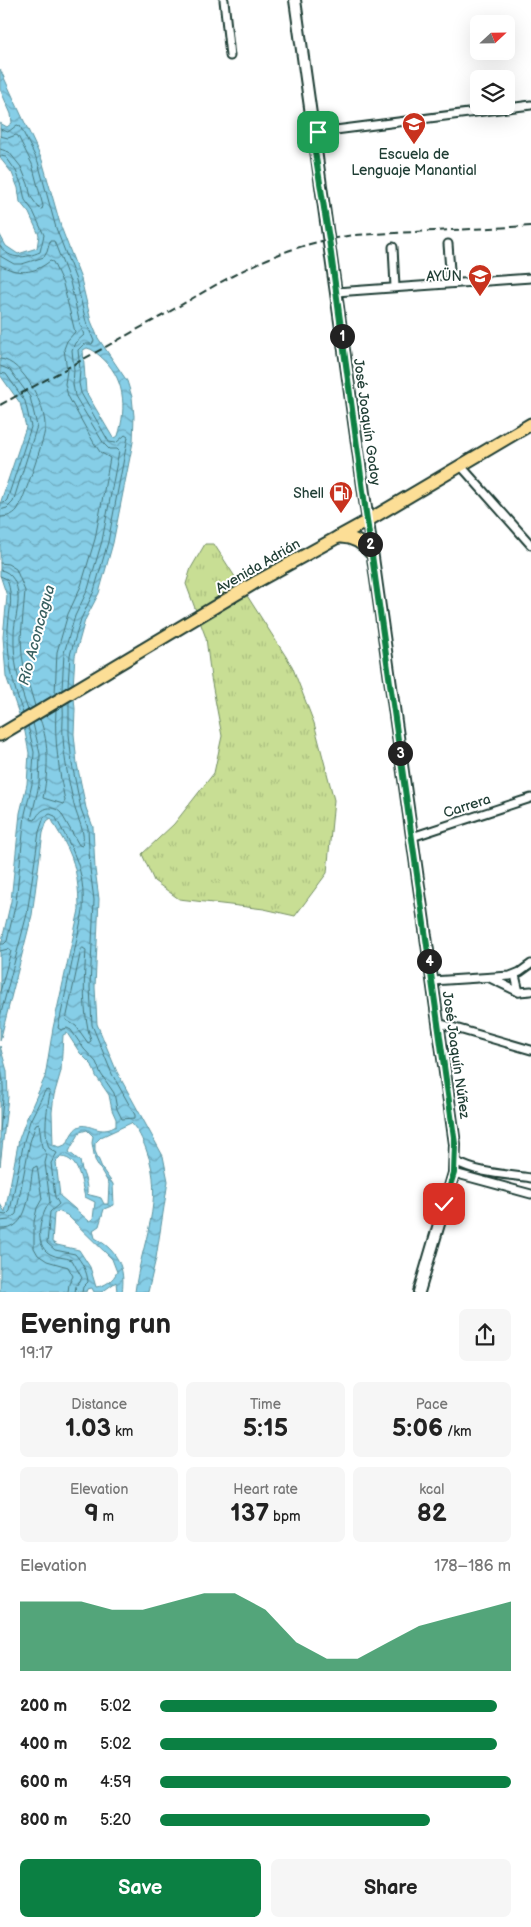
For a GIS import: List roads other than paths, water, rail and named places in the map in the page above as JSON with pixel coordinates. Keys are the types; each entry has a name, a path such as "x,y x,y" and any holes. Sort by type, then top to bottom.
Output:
{"main road":[{"name":"Avenida Adrián","path":"0,735 258,581 338,538 531,424"},
{"path":"338,538 348,537 358,541 371,553"}],"street":[{"path":"224,0 230,56"},
{"name":"José Joaquín Godoy","path":"295,0 367,521"},
{"path":"312,133 531,106"},
{"path":"448,244 451,283"},
{"path":"393,247 395,287"},
{"path":"336,292 531,278"},
{"path":"461,466 531,545"},
{"name":"José Joaquín Núñez","path":"367,521 455,1144 454,1173 419,1292"},
{"name":"Carrera","path":"412,837 531,798"},
{"path":"432,981 515,975 531,964"},
{"path":"515,975 519,992"},
{"path":"490,978 519,992 531,991"},
{"path":"438,1023 531,1050"},
{"path":"455,1161 485,1172 531,1178"},
{"path":"454,1173 531,1194"}],"water":[{"name":"Río Aconcagua","path":"0,69 42,160 61,227 81,279 91,321 98,338 127,381 132,397 134,416 133,442 113,543 99,593 85,620 75,656 73,687 77,764 86,808 93,827 99,899 95,987 97,1024 117,1072 163,1156 168,1181 156,1258 148,1292 135,1292 150,1221 154,1186 152,1168 142,1138 131,1123 101,1137 95,1143 95,1151 103,1170 113,1184 114,1205 104,1209 99,1226 93,1230 95,1238 109,1248 118,1260 123,1275 122,1292 117,1292 116,1282 102,1292 94,1292 92,1288 87,1289 86,1292 0,1292 0,1204 5,1212 19,1139 45,1077 53,1028 79,910 78,886 74,864 51,818 47,821 43,833 32,915 0,1041 0,949 11,901 20,813 27,784 29,753 25,732 6,676 3,637 7,596 0,575 0,504 26,427 20,403 0,375 0,235 6,246 18,254 37,248 39,235 29,213 20,202 18,188 12,173 0,158 0,123 7,127 12,123 11,114 0,89","holes":["87,348 100,356 115,373 119,383 123,403 121,425 118,436 113,438 86,392 83,350","67,1033 80,1053 92,1065 96,1076 109,1095 116,1119 116,1126 108,1130 88,1126 78,1127 72,1133 67,1144 60,1147 53,1145 52,1112 54,1095 61,1071 63,1035","87,1130 93,1136 92,1143 95,1160 109,1184 108,1204 104,1204 101,1198 87,1194 87,1185 80,1161 69,1152 80,1132","61,1157 67,1158 76,1166 85,1197 95,1202 93,1219 89,1221 60,1196 56,1162","58,1211 67,1215 112,1259 117,1272 109,1282 96,1287 90,1267 79,1250 52,1242 54,1214"]},
{"path":"0,1046 7,1071 8,1097 0,1166"}],"railway":[{"path":"0,405 230,277 276,255 327,240 355,235 531,226"}],"place":[{"name":"Escuela de Lenguaje Manantial","path":"414,145"},
{"name":"AYÜN","path":"480,297"},
{"name":"Shell","path":"341,514"}]}
